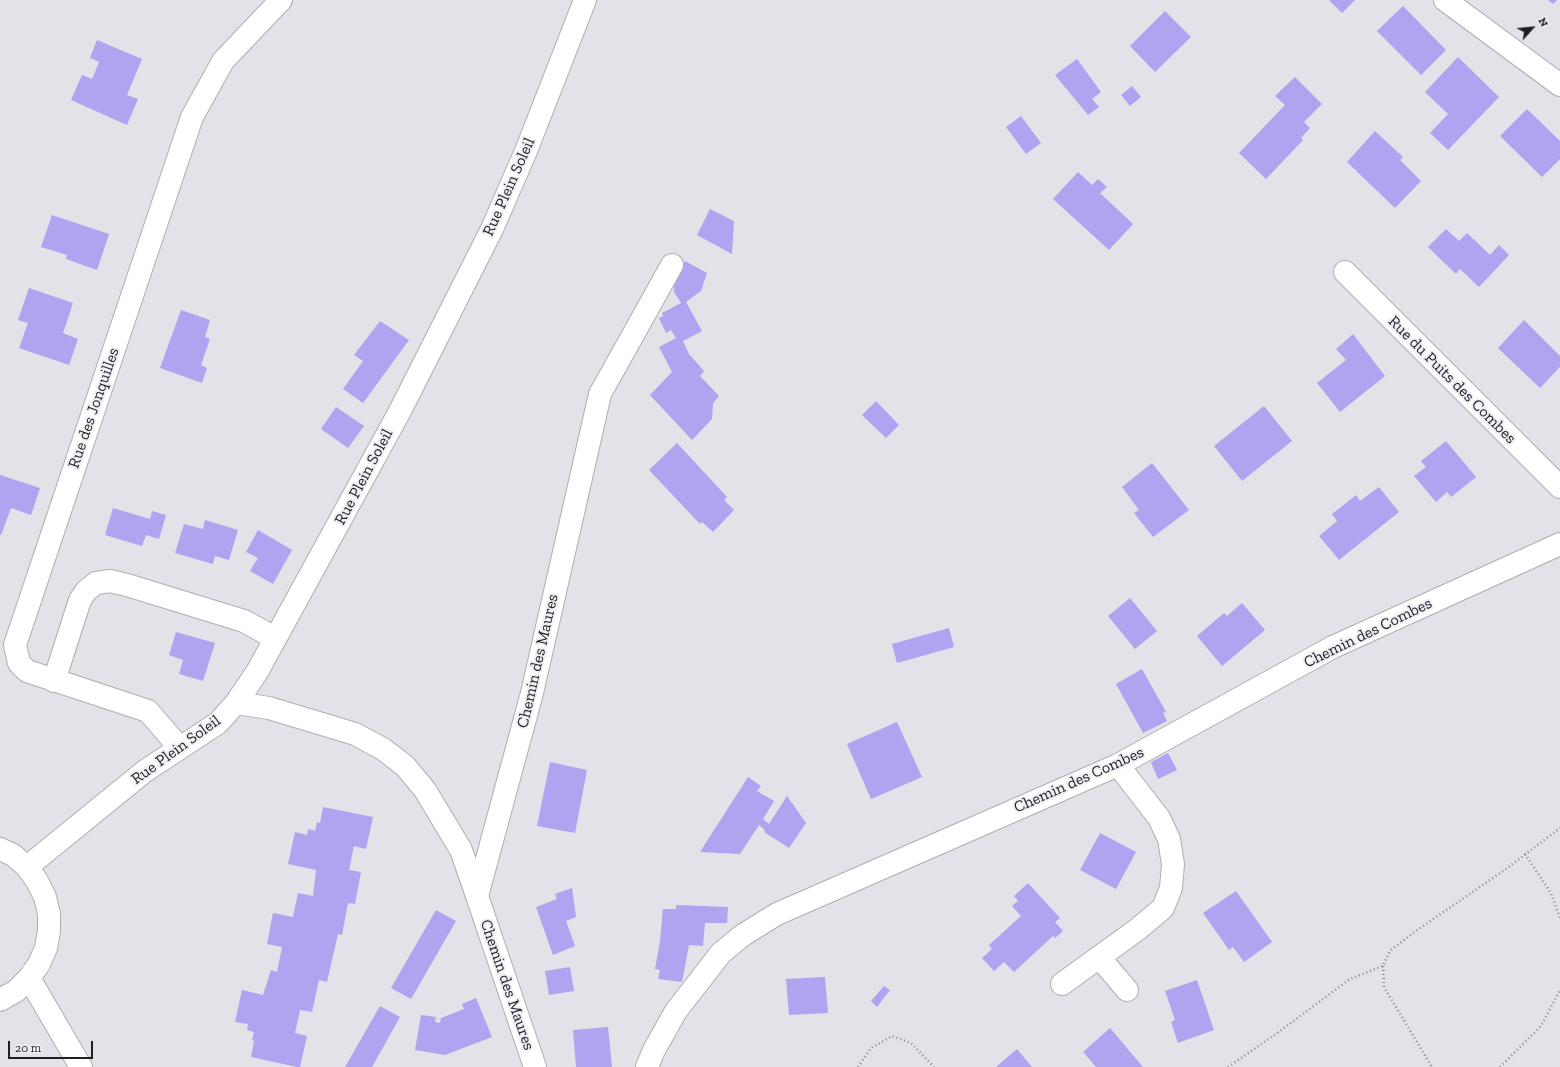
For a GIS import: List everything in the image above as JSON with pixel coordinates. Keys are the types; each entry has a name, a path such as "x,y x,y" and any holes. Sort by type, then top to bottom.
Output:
{"street":[{"name":"Rue des Jonquilles","path":"179,747 148,711 27,671 19,663 15,645 192,117 223,61 281,0"},
{"name":"Rue Plein Soleil","path":"27,867 145,771 179,747 218,723 236,703 257,672 400,411 492,229 526,150 585,0"},
{"path":"1445,0 1560,85"},
{"name":"Chemin des Maures","path":"535,1067 477,896 532,693 600,394 672,265"},
{"name":"Rue du Puits des Combes","path":"1345,272 1560,487"},
{"name":"Chemin des Combes","path":"647,1067 654,1050 676,1011 721,953 743,935 776,914 1118,765 1333,647 1560,544"},
{"path":"54,681 80,600 86,590 96,583 110,581 127,585 244,621 264,632 274,640"},
{"path":"236,703 276,710 355,734 384,749 405,766 426,790 461,850 477,896"},
{"path":"1062,984 1138,929 1163,908 1171,888 1173,864 1169,839 1159,818 1118,765"},
{"path":"0,849 13,855 27,867 38,881 45,897 49,925 46,948 40,964 16,991 0,1000"},
{"path":"1099,957 1127,990"},
{"path":"29,978 81,1067"}],"path":[{"path":"1432,1067 1384,987 1383,966 1390,951 1560,828"},
{"path":"1525,854 1551,893 1560,918"},
{"path":"1228,1067 1276,1034 1350,979 1383,966"},
{"path":"1500,1067 1540,1026 1560,990"},
{"path":"858,1067 871,1048 892,1036 911,1043 934,1067"}],"building":[{"path":"1329,0 1355,0 1342,13"},
{"path":"1548,0 1557,0 1553,4"},
{"path":"1403,6 1446,50 1421,75 1377,31"},
{"path":"1165,11 1191,37 1155,72 1130,46"},
{"path":"97,40 142,59 127,95 138,99 127,125 71,100 82,75 92,79 99,62 90,58"},
{"path":"1458,57 1499,97 1448,150 1430,133 1448,114 1425,92"},
{"path":"1077,59 1101,92 1092,99 1099,107 1088,115 1055,75"},
{"path":"1295,77 1322,104 1304,122 1310,128 1301,138 1303,140 1266,179 1239,153 1285,105 1275,96"},
{"path":"1132,86 1141,97 1130,106 1121,95"},
{"path":"1527,109 1560,141 1560,159 1542,177 1500,136"},
{"path":"1021,116 1041,143 1026,154 1006,127"},
{"path":"1375,131 1403,157 1400,160 1421,181 1395,208 1347,162"},
{"path":"1078,172 1092,185 1098,179 1107,187 1100,193 1133,224 1109,250 1053,199"},
{"path":"710,209 734,221 732,254 697,235"},
{"path":"52,215 109,234 97,270 66,259 67,255 41,247"},
{"path":"1446,229 1459,241 1467,233 1490,255 1499,245 1509,255 1479,287 1460,269 1456,274 1428,247"},
{"path":"685,261 707,273 701,291 686,302 702,331 683,341 689,354 704,371 700,376 719,396 713,403 712,419 692,440 650,395 672,372 659,347 676,338 671,330 666,333 659,318 663,316 662,313 681,303 674,292 674,285"},
{"path":"29,288 73,303 63,333 78,339 69,365 19,348 28,323 18,320"},
{"path":"181,310 210,320 205,337 210,339 201,365 207,368 202,383 160,368"},
{"path":"1524,320 1560,356 1560,367 1540,388 1498,348"},
{"path":"380,321 409,340 363,403 343,389 363,361 354,355"},
{"path":"1353,334 1385,376 1340,412 1317,383 1346,360 1336,349"},
{"path":"876,401 899,425 886,438 862,415"},
{"path":"1264,406 1292,441 1242,481 1214,446"},
{"path":"336,407 364,426 348,448 321,429"},
{"path":"1446,441 1476,477 1451,497 1447,492 1436,502 1414,476 1426,467 1421,461"},
{"path":"677,443 727,497 724,500 734,510 713,532 702,522 700,524 649,470"},
{"path":"1152,463 1189,510 1153,537 1134,513 1139,510 1122,487"},
{"path":"0,475 40,488 31,515 11,508 1,535 0,534"},
{"path":"1379,487 1399,512 1339,560 1319,536 1337,521 1332,514 1356,495 1360,501"},
{"path":"113,508 150,519 152,511 166,515 159,539 146,535 142,546 105,535"},
{"path":"205,520 238,530 229,560 215,556 213,564 175,553 184,524 203,529"},
{"path":"258,530 292,550 273,584 250,571 258,558 246,552"},
{"path":"1130,598 1157,631 1135,649 1108,616"},
{"path":"1242,603 1265,630 1222,666 1197,636 1224,613 1227,616"},
{"path":"949,628 954,647 897,663 892,644"},
{"path":"176,632 215,643 203,681 179,674 183,660 169,655"},
{"path":"1142,669 1166,712 1163,713 1167,721 1143,733 1116,684"},
{"path":"897,722 922,777 871,799 847,744"},
{"path":"1168,753 1177,770 1158,779 1151,762"},
{"path":"550,762 587,770 575,833 537,826"},
{"path":"748,777 761,786 757,791 774,801 763,819 769,824 787,796 806,823 789,848 764,832 765,830 759,825 740,854 700,852"},
{"path":"323,807 373,817 366,849 354,846 349,870 361,872 355,904 348,903 342,935 338,934 327,982 319,980 312,1012 300,1010 295,1033 307,1036 300,1067 297,1067 251,1057 254,1032 247,1030 248,1024 235,1022 242,990 263,995 271,970 277,972 282,947 267,944 273,913 293,917 298,893 313,896 316,870 288,864 295,832 307,835 308,829 315,831 317,822 320,823"},
{"path":"1100,833 1136,852 1116,889 1080,870"},
{"path":"1028,883 1060,918 1055,922 1063,931 1055,938 1053,936 1014,972 1004,962 994,971 982,958 992,949 989,945 1021,916 1012,906 1018,901 1014,896"},
{"path":"572,888 576,917 566,921 575,946 553,955 536,907 557,899 555,894"},
{"path":"1236,891 1272,942 1244,962 1233,947 1229,950 1203,913"},
{"path":"676,905 728,907 727,923 705,923 703,946 689,945 682,982 658,979 660,970 655,969 660,941 663,909 676,909"},
{"path":"436,910 456,921 411,999 391,988"},
{"path":"570,967 574,991 549,995 545,971"},
{"path":"825,977 828,1013 789,1015 786,979"},
{"path":"1197,980 1214,1030 1178,1043 1171,1022 1175,1020 1165,991"},
{"path":"884,986 890,990 877,1007 871,1001"},
{"path":"476,998 492,1037 445,1055 415,1050 421,1015 436,1017 435,1022 440,1023 441,1018 464,1009 462,1004"},
{"path":"380,1006 400,1017 372,1067 345,1067"},
{"path":"608,1027 612,1067 576,1067 573,1030"},
{"path":"1110,1028 1143,1067 1096,1067 1083,1052"},
{"path":"1017,1049 1032,1067 996,1067"}]}
